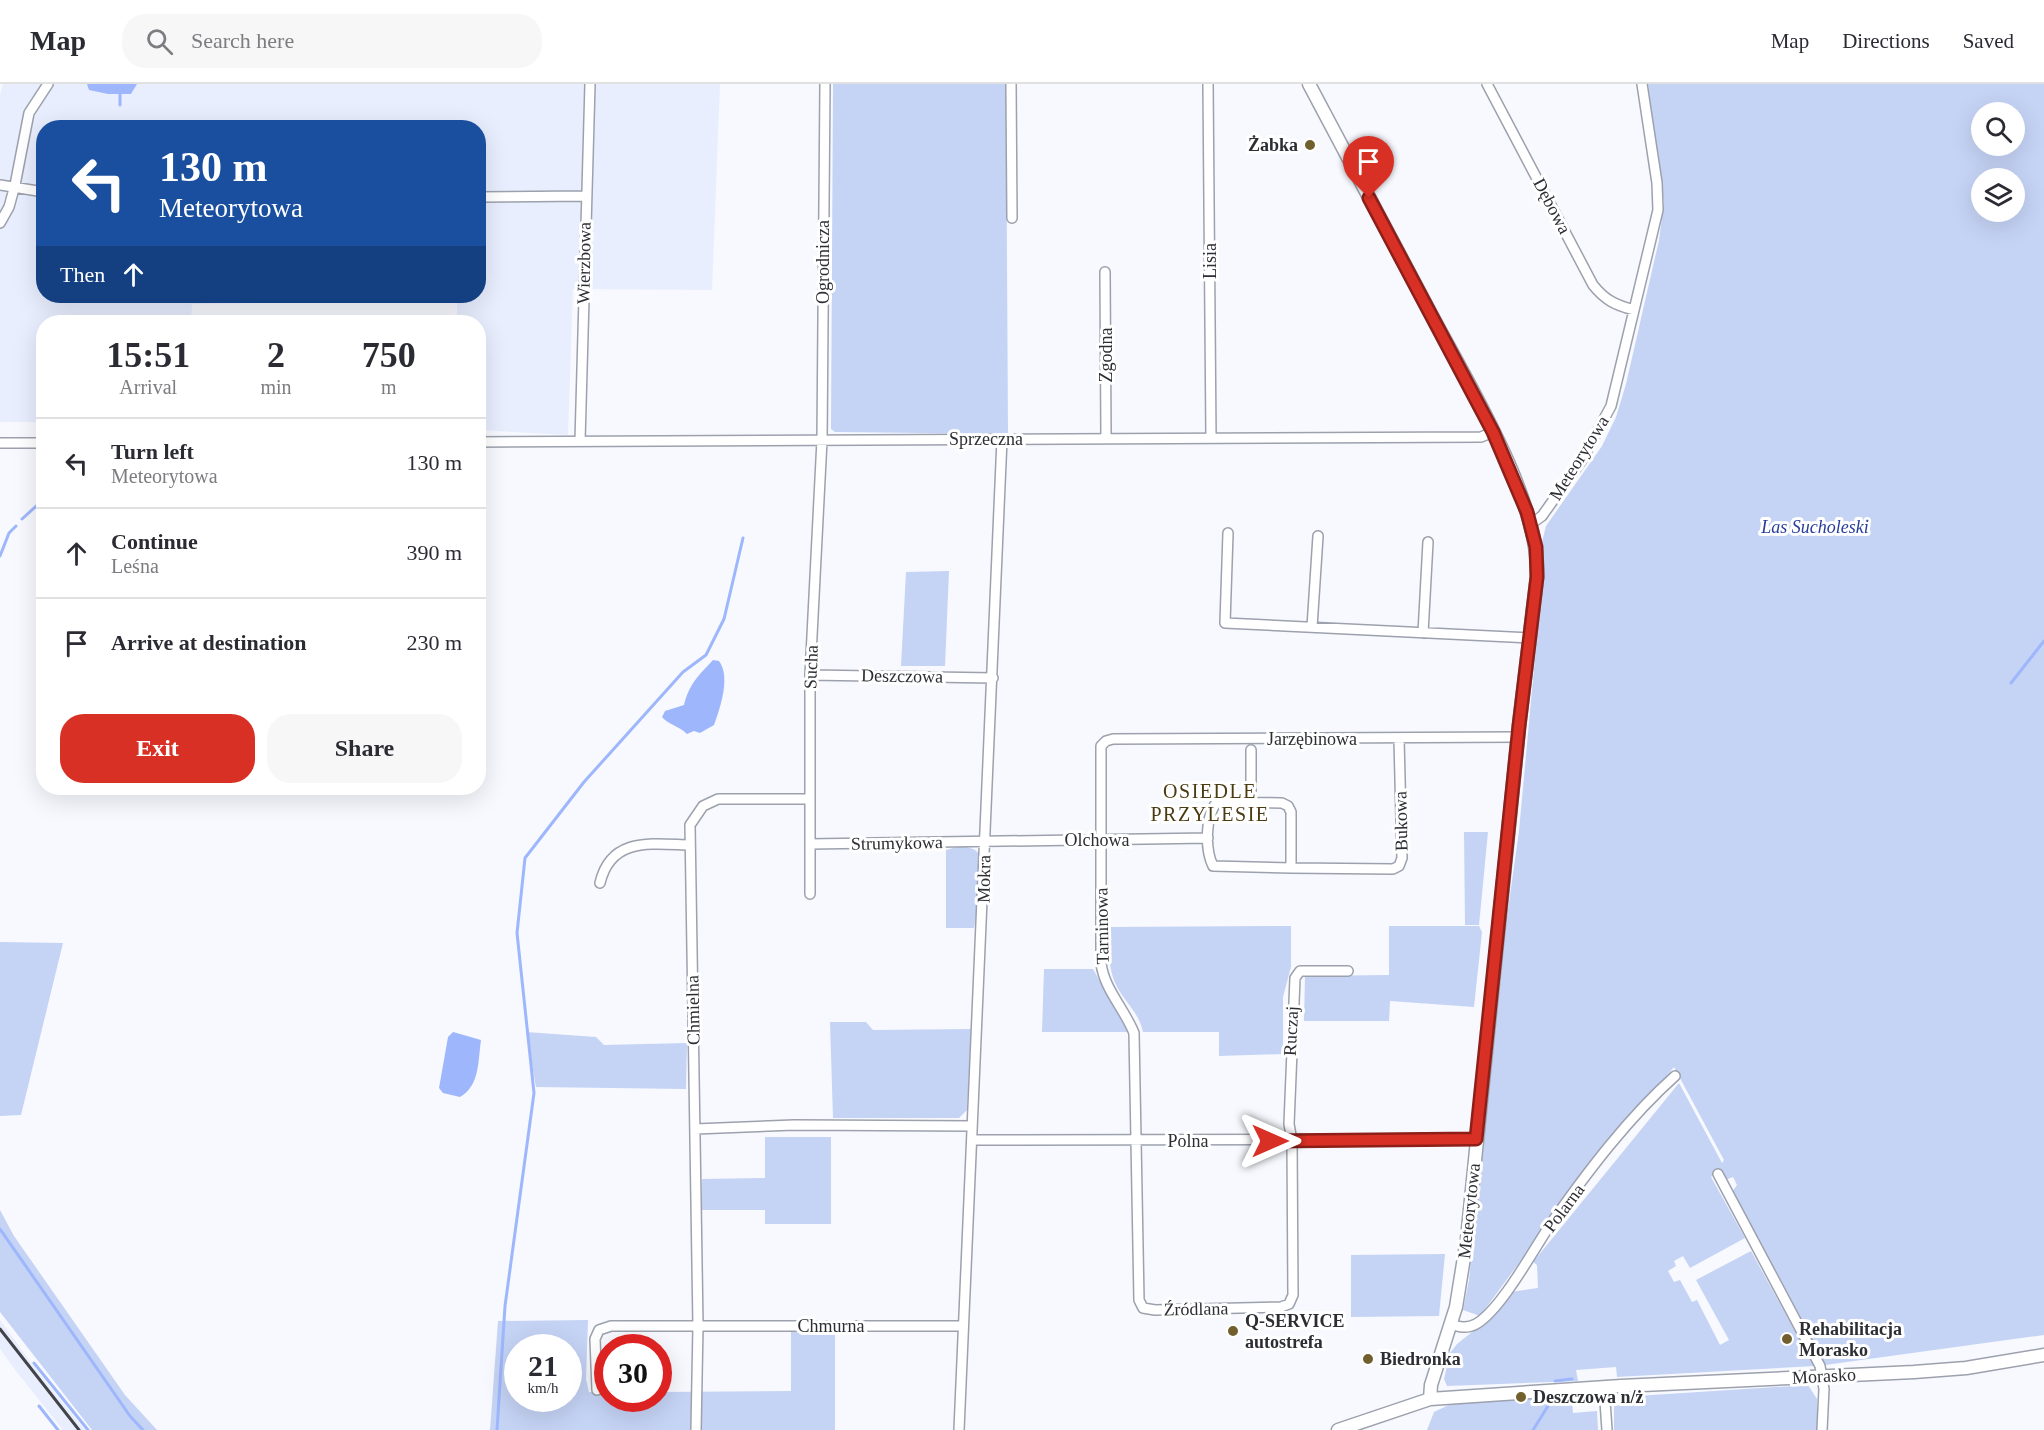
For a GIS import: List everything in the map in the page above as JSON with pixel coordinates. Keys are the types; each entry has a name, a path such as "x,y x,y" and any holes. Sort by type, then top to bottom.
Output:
{"street":[{"path":"0,223 9,207 15,185 29,113 48,84"},
{"name":"Wierzbowa","path":"580,441 590,84"},
{"name":"Ogrodnicza","path":"822,440 825,84"},
{"path":"1011,84 1012,218"},
{"name":"Lisia","path":"1208,84 1211,438"},
{"path":"1309,84 1493,432 1531,524"},
{"name":"Dębowa","path":"1487,84 1593,285 1603,297 1616,305 1634,310"},
{"name":"Meteorytowa","path":"1430,1399 1431,1385 1456,1307 1467,1239 1528,638 1538,568 1531,524 1542,516 1561,491 1582,460 1611,406 1658,210 1657,183 1642,84"},
{"path":"0,177 15,185"},
{"path":"0,185 15,185 36,190"},
{"path":"486,197 586,196"},
{"name":"Zgodna","path":"1105,272 1106,438"},
{"name":"Sprzeczna","path":"486,442 1481,437 1493,432"},
{"name":"Mokra","path":"959,1430 972,1126 979,1024 1002,439"},
{"name":"Sucha","path":"810,894 810,675 822,440"},
{"path":"0,443 36,443"},
{"path":"1228,533 1225,622 1528,638"},
{"path":"1312,627 1318,536"},
{"path":"1423,633 1428,542"},
{"name":"Deszczowa","path":"810,675 993,678"},
{"name":"Jarzębinowa","path":"1106,741 1518,737"},
{"name":"Bukowa","path":"1291,868 1383,869 1399,866 1402,858 1399,739"},
{"name":"Tarninowa","path":"1106,741 1101,746 1101,963 1103,979 1127,1017 1134,1033 1136,1141"},
{"path":"1251,750 1251,802"},
{"name":"Chmielna","path":"696,1430 698,1326 690,825 703,806 718,799 810,799"},
{"path":"1216,801 1288,806 1291,813 1291,868 1213,866 1208,838 1210,817 1216,801"},
{"name":"Olchowa","path":"985,841 1208,838"},
{"name":"Strumykowa","path":"810,844 985,841"},
{"path":"600,883 603,870 617,853 640,844 690,845"},
{"name":"Ruczaj","path":"1292,1141 1289,1125 1289,1081 1295,978 1300,971 1348,971"},
{"name":"Polarna","path":"1450,1324 1466,1327 1477,1324 1491,1310 1554,1220 1627,1126 1653,1095 1675,1076"},
{"path":"695,1129 794,1125 972,1126"},
{"name":"Polna","path":"972,1140 1476,1139"},
{"name":"Źródlana","path":"1136,1141 1139,1300 1143,1308 1155,1310 1281,1307 1289,1304 1293,1295 1292,1141"},
{"path":"1718,1174 1820,1366 1823,1376 1822,1430"},
{"name":"Chmurna","path":"597,1334 599,1330 611,1326 963,1322"},
{"name":"Morasko","path":"1338,1430 1430,1399 1604,1387 1966,1368 2044,1355"},
{"path":"1604,1387 1606,1430"}],"shaded area":[{"path":"3,84 720,84 712,290 573,289 568,435 486,430 486,315 457,315 457,303 486,303 486,120 36,120 36,303 258,303 192,304 191,315 36,315 36,422 0,422 0,95"},
{"path":"0,1320 85,1430 63,1430 16,1371 0,1349"}],"green space":[{"path":"833,84 1006,84 1008,434 835,432 831,429"},
{"name":"Las Sucholeski","path":"1648,84 2044,84 2044,1335 1825,1365 1732,1192 1737,1185 1733,1177 1725,1180 1719,1168 1711,1177 1745,1238 1690,1268 1683,1256 1674,1261 1676,1266 1668,1271 1674,1282 1680,1280 1692,1302 1697,1300 1720,1345 1729,1340 1696,1280 1751,1251 1814,1366 1617,1377 1616,1367 1576,1370 1578,1381 1447,1386 1444,1379 1450,1353 1457,1344 1482,1324 1511,1292 1538,1288 1537,1265 1533,1262 1679,1083 1722,1163 1724,1160 1674,1067 1552,1218 1480,1316 1463,1310 1469,1280 1495,1002 1519,831 1544,560 1542,542 1546,526 1602,446 1616,417 1626,384 1659,240 1664,203"},
{"path":"949,571 945,666 901,666 906,572"},
{"path":"1464,832 1488,832 1479,925 1465,925"},
{"path":"960,846 969,847 980,856 981,881 974,928 946,928 946,850"},
{"path":"1291,926 1291,967 1283,997 1283,1054 1219,1056 1219,1032 1143,1032 1135,1014 1117,987 1112,972 1109,957 1110,927"},
{"path":"1389,926 1479,926 1482,932 1474,1007 1390,1001 1389,1021 1304,1021 1305,976 1389,975"},
{"path":"0,942 63,943 21,1115 0,1116"},
{"path":"1044,969 1093,969 1128,1032 1042,1032"},
{"path":"830,1022 866,1022 873,1030 971,1029 967,1110 959,1118 833,1118"},
{"path":"526,1032 596,1037 604,1045 687,1043 686,1089 536,1087"},
{"path":"765,1137 831,1137 831,1224 765,1224 765,1210 702,1210 702,1179 765,1178"},
{"path":"0,1210 14,1236 125,1395 157,1430 92,1430 0,1312"},
{"path":"1445,1254 1439,1316 1351,1317 1351,1255"},
{"path":"588,1320 586,1379 589,1392 594,1392 594,1412 672,1412 672,1392 791,1391 791,1332 835,1331 835,1430 490,1430 498,1321"},
{"path":"1808,1385 1817,1399 1817,1430 1614,1430 1614,1407 1621,1397"},
{"path":"1554,1395 1561,1399 1572,1399 1573,1413 1597,1411 1598,1430 1427,1430 1434,1412 1453,1403 1501,1398 1504,1401"}],"water":[{"path":"87,84 137,84 131,94 108,94 89,90"},
{"path":"713,660 719,661 724,675 721,701 714,725 700,733 694,731 687,734 662,717 665,711 684,705 692,685"},
{"path":"453,1032 481,1040 475,1079 467,1092 460,1097 443,1093 439,1088 448,1037"}],"waterway":[{"path":"120,84 120,105"},
{"path":"22,519 36,506"},
{"path":"0,556 9,533 16,526"},
{"path":"497,1430 505,1306 534,1093 517,933 525,858 584,782 683,672 706,655 724,619 743,538"},
{"path":"2011,683 2044,641"},
{"path":"0,1229 130,1416 143,1430"},
{"path":"34,1363 88,1430"},
{"path":"1555,1381 1572,1379"},
{"path":"1533,1430 1553,1398"},
{"path":"39,1406 58,1430"}],"railway":[{"path":"0,1329 79,1430"}],"place":[{"name":"Żabka","path":"1310,145"},
{"name":"Q-SERVICE autostrefa","path":"1233,1331"},
{"name":"Rehabilitacja Morasko","path":"1787,1339"},
{"name":"Biedronka","path":"1368,1359"},
{"name":"Deszczowa n/ż","path":"1521,1397"}],"district":[{"name":"OSIEDLE PRZYLESIE","path":"1210,802"}],"route":[{"path":"1270,1141 1476,1139 1519,726 1537,577 1538,563 1531,524 1493,432 1369,198"}]}
